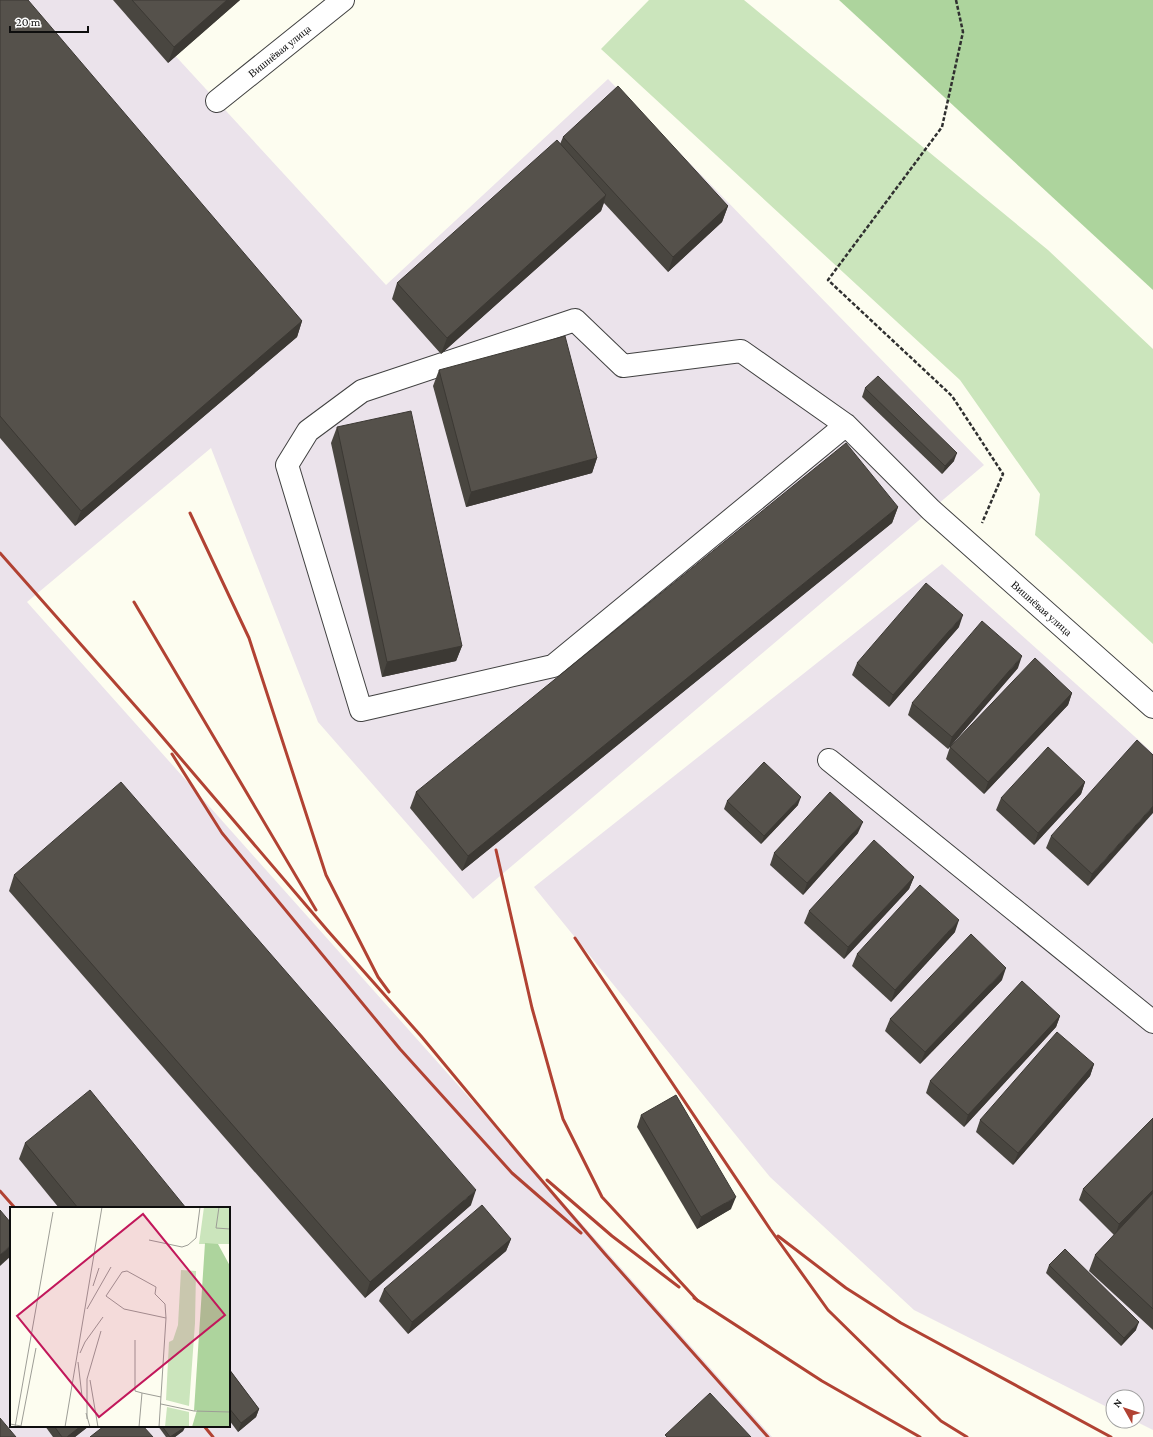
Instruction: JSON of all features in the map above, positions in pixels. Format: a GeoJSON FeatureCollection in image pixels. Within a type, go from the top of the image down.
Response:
{"type":"FeatureCollection","features":[{"type":"Feature","properties":{"kind":"street","name":"Вишнёвая улица"},"geometry":{"type":"LineString","coordinates":[[217,101],[342,0]]}},
{"type":"Feature","properties":{"kind":"street","name":"Вишнёвая улица"},"geometry":{"type":"LineString","coordinates":[[846,426],[553,666],[361,710],[288,465],[308,431],[362,391],[575,320],[623,366],[741,351],[846,426],[931,510],[1153,707]]}},
{"type":"Feature","properties":{"kind":"street"},"geometry":{"type":"LineString","coordinates":[[829,760],[1153,1022]]}},
{"type":"Feature","properties":{"kind":"path"},"geometry":{"type":"LineString","coordinates":[[956,0],[963,32],[942,127],[828,280],[952,396],[1003,474],[972,545]]}},
{"type":"Feature","properties":{"kind":"shaded area"},"geometry":{"type":"Polygon","coordinates":[[[0,0],[124,0],[386,285],[608,79],[984,465],[473,899],[318,722],[211,448],[27,602],[772,1437],[0,1437],[0,0]]]}},
{"type":"Feature","properties":{"kind":"shaded area"},"geometry":{"type":"Polygon","coordinates":[[[942,564],[1153,753],[1153,1430],[1145,1426],[1145,1389],[1105,1389],[1105,1406],[914,1310],[770,1177],[534,887],[942,564]]]}},
{"type":"Feature","properties":{"kind":"green space"},"geometry":{"type":"Polygon","coordinates":[[[649,0],[744,0],[1048,250],[1153,349],[1153,644],[1035,535],[1040,494],[960,380],[601,49],[649,0]]]}},
{"type":"Feature","properties":{"kind":"green space"},"geometry":{"type":"Polygon","coordinates":[[[839,0],[1153,0],[1153,290],[839,0]]]}},
{"type":"Feature","properties":{"kind":"building"},"geometry":{"type":"Polygon","coordinates":[[[0,0],[28,0],[302,321],[81,511],[0,416],[0,0]]]}},
{"type":"Feature","properties":{"kind":"building"},"geometry":{"type":"Polygon","coordinates":[[[132,0],[227,0],[174,47],[132,0]]]}},
{"type":"Feature","properties":{"kind":"building"},"geometry":{"type":"Polygon","coordinates":[[[618,86],[728,206],[673,257],[563,137],[618,86]]]}},
{"type":"Feature","properties":{"kind":"building"},"geometry":{"type":"Polygon","coordinates":[[[557,140],[606,195],[447,338],[397,283],[557,140]]]}},
{"type":"Feature","properties":{"kind":"building"},"geometry":{"type":"Polygon","coordinates":[[[565,336],[597,458],[471,492],[439,370],[565,336]]]}},
{"type":"Feature","properties":{"kind":"building"},"geometry":{"type":"Polygon","coordinates":[[[878,376],[957,453],[945,466],[865,388],[878,376]]]}},
{"type":"Feature","properties":{"kind":"building"},"geometry":{"type":"Polygon","coordinates":[[[411,411],[462,646],[387,662],[337,427],[411,411]]]}},
{"type":"Feature","properties":{"kind":"building"},"geometry":{"type":"Polygon","coordinates":[[[846,443],[898,507],[468,856],[416,792],[846,443]]]}},
{"type":"Feature","properties":{"kind":"building"},"geometry":{"type":"Polygon","coordinates":[[[926,583],[963,615],[893,695],[857,663],[926,583]]]}},
{"type":"Feature","properties":{"kind":"building"},"geometry":{"type":"Polygon","coordinates":[[[982,621],[1022,656],[952,737],[912,703],[982,621]]]}},
{"type":"Feature","properties":{"kind":"building"},"geometry":{"type":"Polygon","coordinates":[[[1035,658],[1072,693],[988,782],[950,747],[1035,658]]]}},
{"type":"Feature","properties":{"kind":"building"},"geometry":{"type":"Polygon","coordinates":[[[1137,740],[1153,755],[1153,806],[1092,874],[1051,836],[1137,740]]]}},
{"type":"Feature","properties":{"kind":"building"},"geometry":{"type":"Polygon","coordinates":[[[1048,747],[1085,782],[1038,833],[1001,798],[1048,747]]]}},
{"type":"Feature","properties":{"kind":"building"},"geometry":{"type":"Polygon","coordinates":[[[764,762],[801,797],[764,836],[727,801],[764,762]]]}},
{"type":"Feature","properties":{"kind":"building"},"geometry":{"type":"Polygon","coordinates":[[[121,782],[476,1190],[370,1282],[14,875],[121,782]]]}},
{"type":"Feature","properties":{"kind":"building"},"geometry":{"type":"Polygon","coordinates":[[[830,792],[863,822],[807,883],[774,853],[830,792]]]}},
{"type":"Feature","properties":{"kind":"building"},"geometry":{"type":"Polygon","coordinates":[[[874,840],[914,877],[848,947],[809,911],[874,840]]]}},
{"type":"Feature","properties":{"kind":"building"},"geometry":{"type":"Polygon","coordinates":[[[920,885],[959,920],[895,990],[857,954],[920,885]]]}},
{"type":"Feature","properties":{"kind":"building"},"geometry":{"type":"Polygon","coordinates":[[[971,934],[1006,968],[925,1052],[890,1019],[971,934]]]}},
{"type":"Feature","properties":{"kind":"building"},"geometry":{"type":"Polygon","coordinates":[[[1022,981],[1060,1016],[968,1115],[930,1081],[1022,981]]]}},
{"type":"Feature","properties":{"kind":"building"},"geometry":{"type":"Polygon","coordinates":[[[1057,1032],[1094,1064],[1018,1153],[980,1120],[1057,1032]]]}},
{"type":"Feature","properties":{"kind":"building"},"geometry":{"type":"Polygon","coordinates":[[[90,1090],[185,1207],[77,1207],[25,1143],[90,1090]]]}},
{"type":"Feature","properties":{"kind":"building"},"geometry":{"type":"Polygon","coordinates":[[[676,1095],[736,1197],[701,1217],[641,1115],[676,1095]]]}},
{"type":"Feature","properties":{"kind":"building"},"geometry":{"type":"Polygon","coordinates":[[[1153,1118],[1153,1190],[1119,1224],[1083,1189],[1153,1118]]]}},
{"type":"Feature","properties":{"kind":"building"},"geometry":{"type":"Polygon","coordinates":[[[1153,1193],[1153,1309],[1095,1255],[1153,1193]]]}},
{"type":"Feature","properties":{"kind":"building"},"geometry":{"type":"Polygon","coordinates":[[[482,1205],[511,1239],[412,1322],[384,1289],[482,1205]]]}},
{"type":"Feature","properties":{"kind":"building"},"geometry":{"type":"Polygon","coordinates":[[[0,1210],[10,1222],[10,1246],[0,1255],[0,1210]]]}},
{"type":"Feature","properties":{"kind":"building"},"geometry":{"type":"Polygon","coordinates":[[[1065,1249],[1139,1322],[1124,1338],[1049,1265],[1065,1249]]]}},
{"type":"Feature","properties":{"kind":"building"},"geometry":{"type":"Polygon","coordinates":[[[230,1370],[259,1409],[241,1423],[230,1409],[230,1370]]]}},
{"type":"Feature","properties":{"kind":"building"},"geometry":{"type":"Polygon","coordinates":[[[710,1393],[751,1437],[667,1437],[665,1435],[710,1393]]]}},
{"type":"Feature","properties":{"kind":"building"},"geometry":{"type":"Polygon","coordinates":[[[0,1418],[16,1437],[0,1437],[0,1418]]]}},
{"type":"Feature","properties":{"kind":"building"},"geometry":{"type":"Polygon","coordinates":[[[55,1427],[80,1427],[67,1437],[62,1437],[55,1427]]]}},
{"type":"Feature","properties":{"kind":"building"},"geometry":{"type":"Polygon","coordinates":[[[103,1427],[144,1427],[153,1437],[90,1437],[103,1427]]]}},
{"type":"Feature","properties":{"kind":"building"},"geometry":{"type":"Polygon","coordinates":[[[163,1427],[185,1427],[170,1437],[163,1427]]]}},
{"type":"Feature","properties":{"kind":"railway"},"geometry":{"type":"LineString","coordinates":[[190,513],[249,638],[326,875],[378,977],[389,992]]}},
{"type":"Feature","properties":{"kind":"railway"},"geometry":{"type":"LineString","coordinates":[[0,553],[153,726],[328,931],[421,1036],[605,1254],[768,1437]]}},
{"type":"Feature","properties":{"kind":"railway"},"geometry":{"type":"LineString","coordinates":[[134,602],[316,910]]}},
{"type":"Feature","properties":{"kind":"railway"},"geometry":{"type":"LineString","coordinates":[[172,754],[222,833],[400,1049],[512,1173],[581,1233]]}},
{"type":"Feature","properties":{"kind":"railway"},"geometry":{"type":"LineString","coordinates":[[496,850],[532,1008],[563,1119],[602,1197],[698,1301]]}},
{"type":"Feature","properties":{"kind":"railway"},"geometry":{"type":"LineString","coordinates":[[575,938],[770,1229],[828,1310],[941,1421],[967,1437]]}},
{"type":"Feature","properties":{"kind":"railway"},"geometry":{"type":"LineString","coordinates":[[547,1180],[612,1236],[679,1287]]}},
{"type":"Feature","properties":{"kind":"railway"},"geometry":{"type":"LineString","coordinates":[[0,1191],[14,1207]]}},
{"type":"Feature","properties":{"kind":"railway"},"geometry":{"type":"LineString","coordinates":[[778,1236],[846,1288],[901,1323],[1111,1437]]}},
{"type":"Feature","properties":{"kind":"railway"},"geometry":{"type":"LineString","coordinates":[[694,1298],[822,1381],[920,1437]]}},
{"type":"Feature","properties":{"kind":"railway"},"geometry":{"type":"LineString","coordinates":[[205,1427],[213,1437]]}}]}
